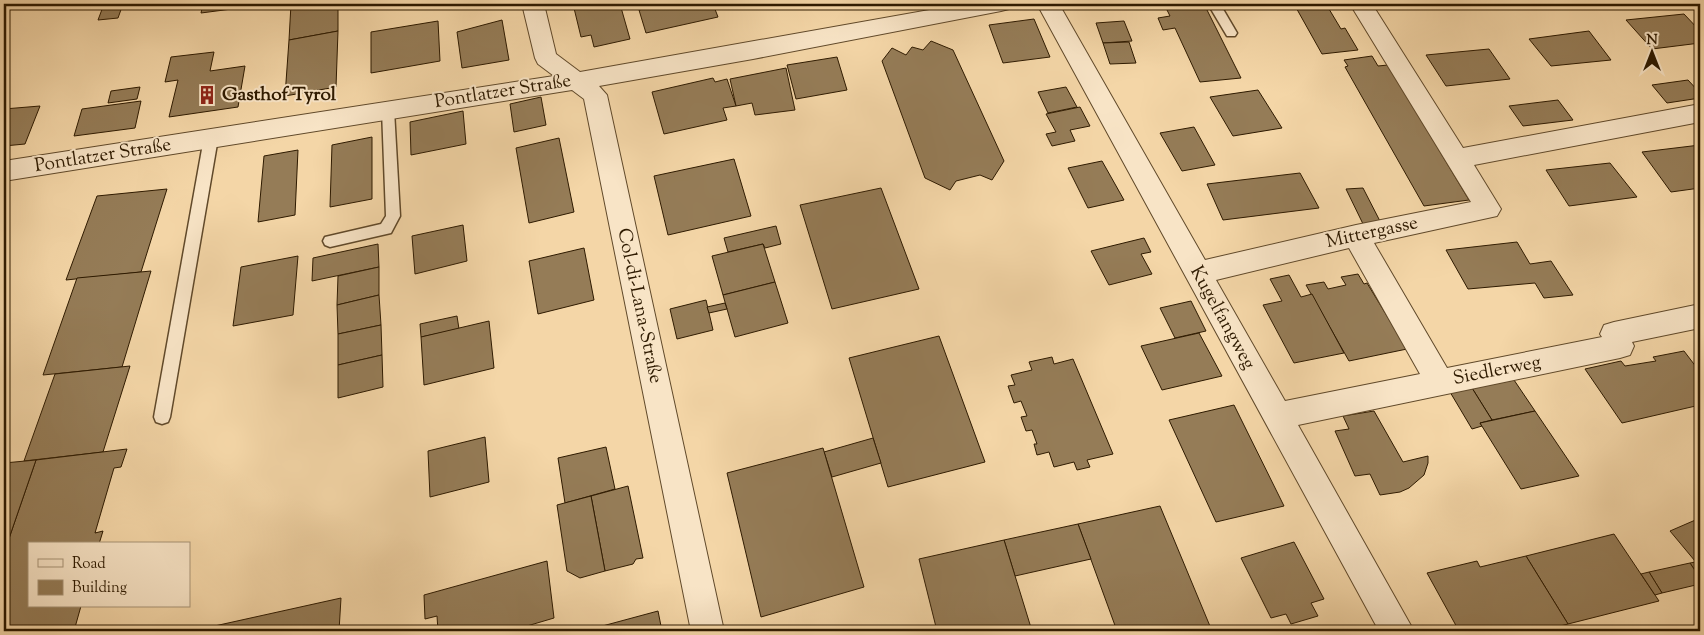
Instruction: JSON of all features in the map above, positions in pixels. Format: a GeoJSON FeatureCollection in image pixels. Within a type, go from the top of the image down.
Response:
{"type":"FeatureCollection","features":[{"type":"Feature","properties":{"kind":"street","name":"Col-di-Lana-Straße"},"geometry":{"type":"LineString","coordinates":[[533,4],[546,58],[573,81],[595,95],[708,631]]}},
{"type":"Feature","properties":{"kind":"street","name":"Pontlatzer Straße"},"geometry":{"type":"LineString","coordinates":[[4,172],[573,81],[897,25],[1001,4]]}},
{"type":"Feature","properties":{"kind":"street","name":"Kugelfangweg"},"geometry":{"type":"LineString","coordinates":[[1048,4],[1397,631]]}},
{"type":"Feature","properties":{"kind":"street","name":"Mittergasse"},"geometry":{"type":"LineString","coordinates":[[1197,273],[1356,236],[1488,209],[1361,4]]}},
{"type":"Feature","properties":{"kind":"street"},"geometry":{"type":"LineString","coordinates":[[1456,159],[1700,113]]}},
{"type":"Feature","properties":{"kind":"street"},"geometry":{"type":"LineString","coordinates":[[1356,236],[1440,382]]}},
{"type":"Feature","properties":{"kind":"street","name":"Siedlerweg"},"geometry":{"type":"LineString","coordinates":[[1276,416],[1620,346],[1614,334],[1700,316]]}},
{"type":"Feature","properties":{"kind":"lane"},"geometry":{"type":"LineString","coordinates":[[1214,4],[1231,33]]}},
{"type":"Feature","properties":{"kind":"lane"},"geometry":{"type":"LineString","coordinates":[[330,241],[386,229],[393,216],[388,110]]}},
{"type":"Feature","properties":{"kind":"lane"},"geometry":{"type":"LineString","coordinates":[[162,417],[211,138]]}},
{"type":"Feature","properties":{"kind":"building"},"geometry":{"type":"Polygon","coordinates":[[[104,4],[123,4],[118,18],[98,20],[104,4]]]}},
{"type":"Feature","properties":{"kind":"building"},"geometry":{"type":"Polygon","coordinates":[[[203,4],[247,4],[247,7],[201,13],[203,4]]]}},
{"type":"Feature","properties":{"kind":"building"},"geometry":{"type":"Polygon","coordinates":[[[291,4],[338,4],[338,31],[289,40],[291,4]]]}},
{"type":"Feature","properties":{"kind":"building"},"geometry":{"type":"Polygon","coordinates":[[[573,4],[620,4],[630,39],[594,47],[591,35],[581,37],[573,4]]]}},
{"type":"Feature","properties":{"kind":"building"},"geometry":{"type":"Polygon","coordinates":[[[668,4],[713,4],[718,17],[646,33],[639,10],[668,4]]]}},
{"type":"Feature","properties":{"kind":"building"},"geometry":{"type":"Polygon","coordinates":[[[1164,4],[1204,4],[1241,78],[1200,82],[1175,28],[1163,30],[1158,18],[1170,16],[1164,4]]]}},
{"type":"Feature","properties":{"kind":"building"},"geometry":{"type":"Polygon","coordinates":[[[1294,4],[1326,4],[1341,29],[1345,28],[1358,50],[1322,54],[1294,4]]]}},
{"type":"Feature","properties":{"kind":"building"},"geometry":{"type":"Polygon","coordinates":[[[1684,14],[1700,31],[1700,43],[1652,49],[1626,20],[1684,14]]]}},
{"type":"Feature","properties":{"kind":"building"},"geometry":{"type":"Polygon","coordinates":[[[1034,19],[1050,57],[1003,63],[989,25],[1034,19]]]}},
{"type":"Feature","properties":{"kind":"building"},"geometry":{"type":"Polygon","coordinates":[[[502,20],[509,60],[462,68],[457,32],[502,20]]]}},
{"type":"Feature","properties":{"kind":"building"},"geometry":{"type":"Polygon","coordinates":[[[438,21],[440,61],[371,73],[371,32],[438,21]]]}},
{"type":"Feature","properties":{"kind":"building"},"geometry":{"type":"Polygon","coordinates":[[[1124,21],[1132,41],[1103,43],[1096,23],[1124,21]]]}},
{"type":"Feature","properties":{"kind":"building"},"geometry":{"type":"Polygon","coordinates":[[[338,31],[336,87],[285,96],[289,40],[338,31]]]}},
{"type":"Feature","properties":{"kind":"building"},"geometry":{"type":"Polygon","coordinates":[[[1589,31],[1611,60],[1551,66],[1529,39],[1589,31]]]}},
{"type":"Feature","properties":{"kind":"building"},"geometry":{"type":"Polygon","coordinates":[[[931,41],[953,50],[1004,161],[992,180],[980,175],[956,181],[950,190],[925,178],[882,61],[892,48],[906,55],[912,47],[923,50],[931,41]]]}},
{"type":"Feature","properties":{"kind":"building"},"geometry":{"type":"Polygon","coordinates":[[[1129,42],[1136,63],[1110,64],[1103,43],[1129,42]]]}},
{"type":"Feature","properties":{"kind":"building"},"geometry":{"type":"Polygon","coordinates":[[[1489,49],[1510,79],[1446,86],[1426,55],[1489,49]]]}},
{"type":"Feature","properties":{"kind":"building","name":"Gasthof Tyrol"},"geometry":{"type":"Polygon","coordinates":[[[214,52],[210,71],[245,66],[238,107],[169,117],[178,80],[165,82],[171,57],[214,52]]]}},
{"type":"Feature","properties":{"kind":"building"},"geometry":{"type":"Polygon","coordinates":[[[1372,56],[1378,66],[1388,65],[1469,200],[1424,206],[1345,67],[1348,66],[1344,60],[1372,56]]]}},
{"type":"Feature","properties":{"kind":"building"},"geometry":{"type":"Polygon","coordinates":[[[837,57],[847,90],[796,99],[787,65],[837,57]]]}},
{"type":"Feature","properties":{"kind":"building"},"geometry":{"type":"Polygon","coordinates":[[[786,68],[795,110],[755,115],[752,103],[736,106],[730,79],[786,68]]]}},
{"type":"Feature","properties":{"kind":"building"},"geometry":{"type":"Polygon","coordinates":[[[713,78],[715,82],[727,79],[736,106],[723,108],[727,120],[664,134],[652,92],[713,78]]]}},
{"type":"Feature","properties":{"kind":"building"},"geometry":{"type":"Polygon","coordinates":[[[1688,80],[1700,93],[1700,98],[1667,103],[1652,85],[1688,80]]]}},
{"type":"Feature","properties":{"kind":"building"},"geometry":{"type":"Polygon","coordinates":[[[140,87],[137,99],[108,103],[111,91],[140,87]]]}},
{"type":"Feature","properties":{"kind":"building"},"geometry":{"type":"Polygon","coordinates":[[[1066,87],[1077,107],[1048,113],[1038,92],[1066,87]]]}},
{"type":"Feature","properties":{"kind":"building"},"geometry":{"type":"Polygon","coordinates":[[[1258,90],[1282,128],[1233,136],[1210,97],[1258,90]]]}},
{"type":"Feature","properties":{"kind":"building"},"geometry":{"type":"Polygon","coordinates":[[[541,97],[546,125],[514,132],[510,104],[541,97]]]}},
{"type":"Feature","properties":{"kind":"building"},"geometry":{"type":"Polygon","coordinates":[[[1558,100],[1573,120],[1523,126],[1509,106],[1558,100]]]}},
{"type":"Feature","properties":{"kind":"building"},"geometry":{"type":"Polygon","coordinates":[[[141,101],[135,128],[74,136],[82,109],[141,101]]]}},
{"type":"Feature","properties":{"kind":"building"},"geometry":{"type":"Polygon","coordinates":[[[40,106],[25,144],[4,146],[4,109],[40,106]]]}},
{"type":"Feature","properties":{"kind":"building"},"geometry":{"type":"Polygon","coordinates":[[[1080,107],[1090,126],[1070,130],[1075,141],[1052,146],[1046,134],[1056,132],[1046,114],[1080,107]]]}},
{"type":"Feature","properties":{"kind":"building"},"geometry":{"type":"Polygon","coordinates":[[[463,111],[466,144],[411,155],[410,122],[463,111]]]}},
{"type":"Feature","properties":{"kind":"building"},"geometry":{"type":"Polygon","coordinates":[[[1194,127],[1215,165],[1182,171],[1160,133],[1194,127]]]}},
{"type":"Feature","properties":{"kind":"building"},"geometry":{"type":"Polygon","coordinates":[[[372,137],[372,199],[330,207],[332,145],[372,137]]]}},
{"type":"Feature","properties":{"kind":"building"},"geometry":{"type":"Polygon","coordinates":[[[559,138],[574,212],[529,223],[516,148],[559,138]]]}},
{"type":"Feature","properties":{"kind":"building"},"geometry":{"type":"Polygon","coordinates":[[[1700,145],[1700,188],[1671,192],[1642,152],[1700,145]]]}},
{"type":"Feature","properties":{"kind":"building"},"geometry":{"type":"Polygon","coordinates":[[[298,150],[295,215],[258,222],[264,156],[298,150]]]}},
{"type":"Feature","properties":{"kind":"building"},"geometry":{"type":"Polygon","coordinates":[[[734,159],[751,216],[668,235],[654,176],[734,159]]]}},
{"type":"Feature","properties":{"kind":"building"},"geometry":{"type":"Polygon","coordinates":[[[1102,161],[1124,200],[1088,208],[1068,168],[1102,161]]]}},
{"type":"Feature","properties":{"kind":"building"},"geometry":{"type":"Polygon","coordinates":[[[1610,163],[1637,197],[1569,206],[1546,170],[1610,163]]]}},
{"type":"Feature","properties":{"kind":"building"},"geometry":{"type":"Polygon","coordinates":[[[1300,173],[1319,208],[1223,220],[1207,184],[1300,173]]]}},
{"type":"Feature","properties":{"kind":"building"},"geometry":{"type":"Polygon","coordinates":[[[881,188],[919,289],[832,309],[800,205],[881,188]]]}},
{"type":"Feature","properties":{"kind":"building"},"geometry":{"type":"Polygon","coordinates":[[[1363,188],[1382,225],[1364,226],[1346,189],[1363,188]]]}},
{"type":"Feature","properties":{"kind":"building"},"geometry":{"type":"Polygon","coordinates":[[[167,189],[141,272],[66,280],[97,196],[167,189]]]}},
{"type":"Feature","properties":{"kind":"building"},"geometry":{"type":"Polygon","coordinates":[[[463,225],[467,261],[415,274],[412,236],[463,225]]]}},
{"type":"Feature","properties":{"kind":"building"},"geometry":{"type":"Polygon","coordinates":[[[776,226],[781,244],[765,248],[763,244],[728,252],[724,238],[776,226]]]}},
{"type":"Feature","properties":{"kind":"building"},"geometry":{"type":"Polygon","coordinates":[[[1144,238],[1151,252],[1141,254],[1152,274],[1109,285],[1091,251],[1144,238]]]}},
{"type":"Feature","properties":{"kind":"building"},"geometry":{"type":"Polygon","coordinates":[[[1517,242],[1530,264],[1551,261],[1573,295],[1544,298],[1535,283],[1468,289],[1446,250],[1517,242]]]}},
{"type":"Feature","properties":{"kind":"building"},"geometry":{"type":"Polygon","coordinates":[[[378,244],[379,267],[312,281],[313,258],[378,244]]]}},
{"type":"Feature","properties":{"kind":"building"},"geometry":{"type":"Polygon","coordinates":[[[763,244],[775,282],[723,295],[712,256],[763,244]]]}},
{"type":"Feature","properties":{"kind":"building"},"geometry":{"type":"Polygon","coordinates":[[[584,248],[594,300],[538,314],[529,261],[584,248]]]}},
{"type":"Feature","properties":{"kind":"building"},"geometry":{"type":"Polygon","coordinates":[[[298,256],[293,315],[233,326],[241,267],[298,256]]]}},
{"type":"Feature","properties":{"kind":"building"},"geometry":{"type":"Polygon","coordinates":[[[379,267],[379,295],[337,305],[338,276],[379,267]]]}},
{"type":"Feature","properties":{"kind":"building"},"geometry":{"type":"Polygon","coordinates":[[[151,271],[122,367],[43,375],[77,278],[151,271]]]}},
{"type":"Feature","properties":{"kind":"building"},"geometry":{"type":"Polygon","coordinates":[[[1358,274],[1364,284],[1367,283],[1407,349],[1349,361],[1306,285],[1324,282],[1328,289],[1346,285],[1341,277],[1358,274]]]}},
{"type":"Feature","properties":{"kind":"building"},"geometry":{"type":"Polygon","coordinates":[[[1289,275],[1301,297],[1312,294],[1344,353],[1294,363],[1263,305],[1282,301],[1270,279],[1289,275]]]}},
{"type":"Feature","properties":{"kind":"building"},"geometry":{"type":"Polygon","coordinates":[[[775,282],[788,323],[735,337],[723,295],[775,282]]]}},
{"type":"Feature","properties":{"kind":"building"},"geometry":{"type":"Polygon","coordinates":[[[379,295],[381,325],[338,334],[337,305],[379,295]]]}},
{"type":"Feature","properties":{"kind":"building"},"geometry":{"type":"Polygon","coordinates":[[[706,300],[713,330],[677,339],[670,309],[706,300]]]}},
{"type":"Feature","properties":{"kind":"building"},"geometry":{"type":"Polygon","coordinates":[[[1191,301],[1206,331],[1175,338],[1160,308],[1191,301]]]}},
{"type":"Feature","properties":{"kind":"building"},"geometry":{"type":"Polygon","coordinates":[[[725,303],[727,309],[709,313],[707,307],[725,303]]]}},
{"type":"Feature","properties":{"kind":"building"},"geometry":{"type":"Polygon","coordinates":[[[457,316],[459,329],[421,337],[420,324],[457,316]]]}},
{"type":"Feature","properties":{"kind":"building"},"geometry":{"type":"Polygon","coordinates":[[[489,321],[494,368],[424,385],[421,337],[489,321]]]}},
{"type":"Feature","properties":{"kind":"building"},"geometry":{"type":"Polygon","coordinates":[[[381,325],[382,355],[338,365],[338,334],[381,325]]]}},
{"type":"Feature","properties":{"kind":"building"},"geometry":{"type":"Polygon","coordinates":[[[1199,333],[1222,376],[1162,390],[1141,346],[1199,333]]]}},
{"type":"Feature","properties":{"kind":"building"},"geometry":{"type":"Polygon","coordinates":[[[939,336],[985,462],[888,487],[849,358],[939,336]]]}},
{"type":"Feature","properties":{"kind":"building"},"geometry":{"type":"Polygon","coordinates":[[[1684,351],[1700,372],[1700,405],[1622,423],[1585,369],[1621,361],[1625,366],[1656,361],[1653,357],[1684,351]]]}},
{"type":"Feature","properties":{"kind":"building"},"geometry":{"type":"Polygon","coordinates":[[[382,355],[383,387],[338,398],[338,365],[382,355]]]}},
{"type":"Feature","properties":{"kind":"building"},"geometry":{"type":"Polygon","coordinates":[[[1052,357],[1054,364],[1073,359],[1113,454],[1087,460],[1090,467],[1077,470],[1074,462],[1054,467],[1049,452],[1037,455],[1034,444],[1037,444],[1032,430],[1026,431],[1021,417],[1027,416],[1021,401],[1014,403],[1008,386],[1015,385],[1011,375],[1032,370],[1029,362],[1052,357]]]}},
{"type":"Feature","properties":{"kind":"building"},"geometry":{"type":"Polygon","coordinates":[[[130,366],[103,452],[24,461],[55,374],[130,366]]]}},
{"type":"Feature","properties":{"kind":"building"},"geometry":{"type":"Polygon","coordinates":[[[1514,380],[1535,411],[1492,420],[1472,388],[1514,380]]]}},
{"type":"Feature","properties":{"kind":"building"},"geometry":{"type":"Polygon","coordinates":[[[1472,388],[1492,420],[1480,423],[1482,426],[1472,429],[1450,392],[1472,388]]]}},
{"type":"Feature","properties":{"kind":"building"},"geometry":{"type":"Polygon","coordinates":[[[1234,405],[1284,506],[1216,522],[1169,420],[1234,405]]]}},
{"type":"Feature","properties":{"kind":"building"},"geometry":{"type":"Polygon","coordinates":[[[1374,411],[1403,462],[1428,456],[1424,475],[1409,488],[1400,492],[1380,495],[1370,474],[1355,476],[1335,431],[1349,429],[1343,416],[1374,411]]]}},
{"type":"Feature","properties":{"kind":"building"},"geometry":{"type":"Polygon","coordinates":[[[1535,411],[1579,476],[1521,489],[1480,423],[1535,411]]]}},
{"type":"Feature","properties":{"kind":"building"},"geometry":{"type":"Polygon","coordinates":[[[485,437],[489,482],[430,497],[428,451],[485,437]]]}},
{"type":"Feature","properties":{"kind":"building"},"geometry":{"type":"Polygon","coordinates":[[[873,438],[881,463],[832,477],[824,452],[873,438]]]}},
{"type":"Feature","properties":{"kind":"building"},"geometry":{"type":"Polygon","coordinates":[[[606,447],[615,489],[565,503],[558,458],[606,447]]]}},
{"type":"Feature","properties":{"kind":"building"},"geometry":{"type":"Polygon","coordinates":[[[823,448],[864,587],[761,617],[727,473],[823,448]]]}},
{"type":"Feature","properties":{"kind":"building"},"geometry":{"type":"Polygon","coordinates":[[[127,449],[121,467],[114,468],[95,533],[103,531],[100,542],[28,542],[28,608],[80,608],[74,631],[4,631],[4,553],[36,460],[127,449]]]}},
{"type":"Feature","properties":{"kind":"building"},"geometry":{"type":"Polygon","coordinates":[[[36,460],[4,553],[4,463],[36,460]]]}},
{"type":"Feature","properties":{"kind":"building"},"geometry":{"type":"Polygon","coordinates":[[[628,486],[643,558],[636,559],[633,564],[605,571],[591,496],[628,486]]]}},
{"type":"Feature","properties":{"kind":"building"},"geometry":{"type":"Polygon","coordinates":[[[591,496],[605,571],[580,578],[567,571],[557,505],[591,496]]]}},
{"type":"Feature","properties":{"kind":"building"},"geometry":{"type":"Polygon","coordinates":[[[1160,506],[1212,631],[1117,631],[1078,524],[1160,506]]]}},
{"type":"Feature","properties":{"kind":"building"},"geometry":{"type":"Polygon","coordinates":[[[1700,518],[1700,567],[1670,531],[1700,518]]]}},
{"type":"Feature","properties":{"kind":"building"},"geometry":{"type":"Polygon","coordinates":[[[1078,524],[1091,559],[1015,576],[1004,540],[1078,524]]]}},
{"type":"Feature","properties":{"kind":"building"},"geometry":{"type":"Polygon","coordinates":[[[1614,534],[1659,601],[1568,624],[1526,556],[1614,534]]]}},
{"type":"Feature","properties":{"kind":"building"},"geometry":{"type":"Polygon","coordinates":[[[1004,540],[1032,631],[937,631],[919,559],[1004,540]]]}},
{"type":"Feature","properties":{"kind":"building"},"geometry":{"type":"Polygon","coordinates":[[[1294,542],[1324,599],[1311,603],[1318,616],[1291,624],[1286,614],[1271,618],[1241,558],[1294,542]]]}},
{"type":"Feature","properties":{"kind":"building"},"geometry":{"type":"Polygon","coordinates":[[[1526,556],[1568,624],[1541,631],[1459,631],[1427,573],[1477,561],[1480,567],[1526,556]]]}},
{"type":"Feature","properties":{"kind":"building"},"geometry":{"type":"Polygon","coordinates":[[[547,561],[554,618],[527,626],[527,631],[438,631],[437,616],[425,619],[424,595],[547,561]]]}},
{"type":"Feature","properties":{"kind":"building"},"geometry":{"type":"Polygon","coordinates":[[[1696,562],[1700,567],[1700,578],[1690,563],[1696,562]]]}},
{"type":"Feature","properties":{"kind":"building"},"geometry":{"type":"Polygon","coordinates":[[[1690,563],[1700,578],[1700,584],[1662,593],[1649,572],[1690,563]]]}},
{"type":"Feature","properties":{"kind":"building"},"geometry":{"type":"Polygon","coordinates":[[[1649,572],[1662,593],[1655,595],[1641,574],[1649,572]]]}},
{"type":"Feature","properties":{"kind":"building"},"geometry":{"type":"Polygon","coordinates":[[[341,598],[339,631],[192,631],[341,598]]]}},
{"type":"Feature","properties":{"kind":"building"},"geometry":{"type":"Polygon","coordinates":[[[658,611],[662,631],[596,631],[595,628],[658,611]]]}},
{"type":"Feature","properties":{"kind":"place","name":"Gasthof Tyrol"},"geometry":{"type":"Point","coordinates":[207,95]}}]}
